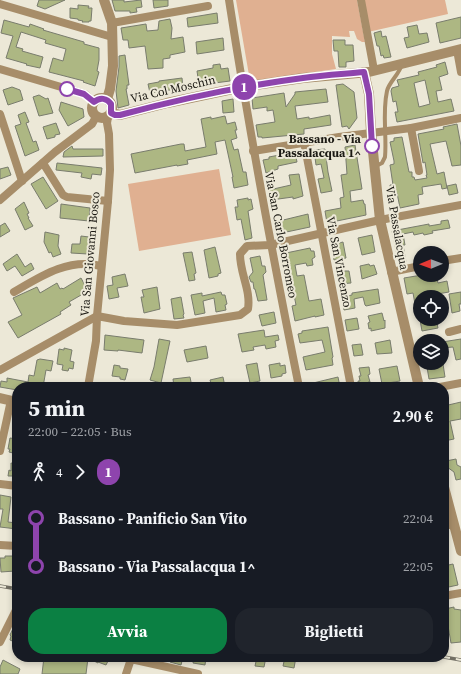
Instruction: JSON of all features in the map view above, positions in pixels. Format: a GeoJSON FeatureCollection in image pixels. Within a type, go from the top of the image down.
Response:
{"type":"FeatureCollection","features":[{"type":"Feature","properties":{"kind":"street"},"geometry":{"type":"LineString","coordinates":[[0,69],[84,94],[94,102],[100,98],[106,100],[110,88],[113,66],[112,23],[104,0]]}},
{"type":"Feature","properties":{"kind":"street","name":"Via San Carlo Borromeo"},"geometry":{"type":"LineString","coordinates":[[229,0],[253,151],[270,245],[298,382]]}},
{"type":"Feature","properties":{"kind":"street"},"geometry":{"type":"LineString","coordinates":[[361,0],[374,70],[369,94]]}},
{"type":"Feature","properties":{"kind":"street"},"geometry":{"type":"LineString","coordinates":[[0,4],[112,37]]}},
{"type":"Feature","properties":{"kind":"street"},"geometry":{"type":"LineString","coordinates":[[112,23],[208,6]]}},
{"type":"Feature","properties":{"kind":"street"},"geometry":{"type":"LineString","coordinates":[[459,50],[461,72]]}},
{"type":"Feature","properties":{"kind":"street","name":"Via Col Moschin"},"geometry":{"type":"LineString","coordinates":[[107,119],[160,105],[242,88],[303,78],[364,72],[459,50]]}},
{"type":"Feature","properties":{"kind":"street"},"geometry":{"type":"LineString","coordinates":[[364,72],[369,94]]}},
{"type":"Feature","properties":{"kind":"street","name":"Via Passalacqua"},"geometry":{"type":"LineString","coordinates":[[369,94],[371,132],[380,220],[418,382]]}},
{"type":"Feature","properties":{"kind":"street","name":"Via San Giovanni Bosco"},"geometry":{"type":"LineString","coordinates":[[89,382],[96,341],[110,170],[107,119],[111,104],[106,100]]}},
{"type":"Feature","properties":{"kind":"street","name":"Via San Giovanni Bosco"},"geometry":{"type":"LineString","coordinates":[[94,102],[92,104],[92,111],[107,119]]}},
{"type":"Feature","properties":{"kind":"street"},"geometry":{"type":"LineString","coordinates":[[0,114],[22,180]]}},
{"type":"Feature","properties":{"kind":"street"},"geometry":{"type":"LineString","coordinates":[[253,151],[371,132],[410,128],[461,118]]}},
{"type":"Feature","properties":{"kind":"street"},"geometry":{"type":"LineString","coordinates":[[0,200],[22,180],[43,164],[54,152],[92,124],[107,119]]}},
{"type":"Feature","properties":{"kind":"street"},"geometry":{"type":"LineString","coordinates":[[410,128],[419,171]]}},
{"type":"Feature","properties":{"kind":"street","name":"Via San Vincenzo"},"geometry":{"type":"LineString","coordinates":[[304,142],[350,382]]}},
{"type":"Feature","properties":{"kind":"street"},"geometry":{"type":"LineString","coordinates":[[43,164],[63,195],[67,197],[108,201]]}},
{"type":"Feature","properties":{"kind":"street"},"geometry":{"type":"LineString","coordinates":[[0,370],[97,316],[124,321],[177,325],[240,315],[248,309],[250,299],[240,262],[240,254],[247,246],[270,245],[380,220],[461,205]]}},
{"type":"Feature","properties":{"kind":"street"},"geometry":{"type":"LineString","coordinates":[[449,260],[461,258]]}},
{"type":"Feature","properties":{"kind":"street"},"geometry":{"type":"LineString","coordinates":[[14,292],[36,279],[64,266],[93,264],[101,266]]}},
{"type":"Feature","properties":{"kind":"street"},"geometry":{"type":"LineString","coordinates":[[391,272],[413,267]]}},
{"type":"Feature","properties":{"kind":"street"},"geometry":{"type":"LineString","coordinates":[[449,332],[461,329]]}},
{"type":"Feature","properties":{"kind":"street"},"geometry":{"type":"LineString","coordinates":[[449,385],[461,383]]}},
{"type":"Feature","properties":{"kind":"street"},"geometry":{"type":"LineString","coordinates":[[0,398],[12,401]]}},
{"type":"Feature","properties":{"kind":"street"},"geometry":{"type":"LineString","coordinates":[[0,451],[12,408]]}},
{"type":"Feature","properties":{"kind":"street"},"geometry":{"type":"LineString","coordinates":[[0,484],[12,485]]}},
{"type":"Feature","properties":{"kind":"street"},"geometry":{"type":"LineString","coordinates":[[449,525],[461,551]]}},
{"type":"Feature","properties":{"kind":"street"},"geometry":{"type":"LineString","coordinates":[[0,545],[12,546]]}},
{"type":"Feature","properties":{"kind":"street"},"geometry":{"type":"LineString","coordinates":[[449,595],[461,592]]}},
{"type":"Feature","properties":{"kind":"street"},"geometry":{"type":"LineString","coordinates":[[0,642],[12,619]]}},
{"type":"Feature","properties":{"kind":"street"},"geometry":{"type":"LineString","coordinates":[[126,674],[130,662]]}},
{"type":"Feature","properties":{"kind":"street"},"geometry":{"type":"LineString","coordinates":[[141,662],[198,674]]}},
{"type":"Feature","properties":{"kind":"lane"},"geometry":{"type":"LineString","coordinates":[[374,166],[382,163],[385,157],[385,102],[387,89],[400,72],[402,64]]}},
{"type":"Feature","properties":{"kind":"shaded area"},"geometry":{"type":"Polygon","coordinates":[[[236,0],[357,0],[365,42],[357,39],[354,31],[349,31],[350,37],[332,36],[332,54],[336,69],[250,81],[236,0]]]}},
{"type":"Feature","properties":{"kind":"shaded area"},"geometry":{"type":"Polygon","coordinates":[[[363,0],[445,0],[448,14],[368,32],[363,0]]]}},
{"type":"Feature","properties":{"kind":"shaded area"},"geometry":{"type":"Polygon","coordinates":[[[219,169],[231,235],[139,251],[128,184],[219,169]]]}},
{"type":"Feature","properties":{"kind":"building"},"geometry":{"type":"Polygon","coordinates":[[[39,0],[65,0],[45,9],[37,6],[39,0]]]}},
{"type":"Feature","properties":{"kind":"building"},"geometry":{"type":"Polygon","coordinates":[[[112,0],[124,0],[124,2],[141,0],[142,7],[136,8],[137,12],[130,13],[130,11],[115,11],[112,0]]]}},
{"type":"Feature","properties":{"kind":"building"},"geometry":{"type":"Polygon","coordinates":[[[153,0],[168,0],[168,6],[154,8],[153,0]]]}},
{"type":"Feature","properties":{"kind":"building"},"geometry":{"type":"Polygon","coordinates":[[[78,5],[89,6],[88,8],[92,8],[91,21],[82,22],[83,21],[78,19],[70,18],[70,8],[78,9],[78,5]]]}},
{"type":"Feature","properties":{"kind":"building"},"geometry":{"type":"Polygon","coordinates":[[[217,13],[218,23],[188,27],[187,18],[217,13]]]}},
{"type":"Feature","properties":{"kind":"building"},"geometry":{"type":"Polygon","coordinates":[[[461,17],[461,38],[440,43],[436,23],[461,17]]]}},
{"type":"Feature","properties":{"kind":"building"},"geometry":{"type":"Polygon","coordinates":[[[170,19],[172,28],[171,39],[183,37],[185,52],[170,55],[170,58],[163,59],[163,68],[148,69],[145,46],[129,48],[128,40],[123,40],[121,28],[146,24],[147,31],[158,30],[159,21],[170,19]]]}},
{"type":"Feature","properties":{"kind":"building"},"geometry":{"type":"Polygon","coordinates":[[[4,20],[29,27],[30,24],[44,29],[43,30],[99,48],[97,71],[99,72],[95,86],[83,82],[84,81],[49,72],[53,58],[63,61],[66,49],[45,43],[46,40],[21,32],[16,47],[23,49],[22,51],[43,57],[40,68],[6,58],[13,36],[1,33],[4,20]]]}},
{"type":"Feature","properties":{"kind":"building"},"geometry":{"type":"Polygon","coordinates":[[[417,25],[419,34],[427,33],[429,42],[407,48],[404,38],[409,37],[407,27],[417,25]]]}},
{"type":"Feature","properties":{"kind":"building"},"geometry":{"type":"Polygon","coordinates":[[[381,31],[382,37],[386,36],[391,57],[384,58],[383,55],[381,56],[379,46],[377,46],[374,33],[381,31]]]}},
{"type":"Feature","properties":{"kind":"building"},"geometry":{"type":"Polygon","coordinates":[[[223,38],[224,50],[197,54],[196,42],[223,38]]]}},
{"type":"Feature","properties":{"kind":"building"},"geometry":{"type":"Polygon","coordinates":[[[333,40],[345,40],[345,45],[353,45],[354,61],[346,62],[346,67],[339,67],[338,51],[334,51],[333,40]]]}},
{"type":"Feature","properties":{"kind":"building"},"geometry":{"type":"Polygon","coordinates":[[[125,55],[129,85],[127,85],[126,89],[129,105],[118,108],[116,91],[119,56],[125,55]]]}},
{"type":"Feature","properties":{"kind":"building"},"geometry":{"type":"Polygon","coordinates":[[[445,62],[448,74],[439,77],[442,90],[436,91],[438,102],[451,99],[454,111],[397,122],[395,112],[398,112],[396,101],[393,102],[391,91],[392,88],[399,86],[397,80],[419,75],[418,72],[437,67],[436,65],[445,62]],[[425,80],[414,83],[419,107],[430,104],[425,80]]]}},
{"type":"Feature","properties":{"kind":"building"},"geometry":{"type":"Polygon","coordinates":[[[220,64],[221,69],[228,68],[230,81],[199,85],[197,71],[213,68],[213,65],[220,64]]]}},
{"type":"Feature","properties":{"kind":"building"},"geometry":{"type":"Polygon","coordinates":[[[182,78],[183,88],[150,93],[148,84],[182,78]]]}},
{"type":"Feature","properties":{"kind":"building"},"geometry":{"type":"Polygon","coordinates":[[[343,84],[354,92],[357,118],[349,129],[347,126],[342,127],[336,85],[343,84]]]}},
{"type":"Feature","properties":{"kind":"building"},"geometry":{"type":"Polygon","coordinates":[[[12,87],[20,90],[23,100],[8,105],[3,90],[12,87]]]}},
{"type":"Feature","properties":{"kind":"building"},"geometry":{"type":"Polygon","coordinates":[[[326,89],[328,102],[295,106],[297,119],[309,117],[309,119],[330,115],[331,125],[304,129],[304,134],[262,138],[258,137],[256,125],[275,122],[273,110],[267,111],[267,107],[253,109],[252,98],[284,93],[286,107],[295,92],[326,89]]]}},
{"type":"Feature","properties":{"kind":"building"},"geometry":{"type":"Polygon","coordinates":[[[39,95],[46,99],[48,98],[53,113],[39,116],[33,97],[39,95]]]}},
{"type":"Feature","properties":{"kind":"building"},"geometry":{"type":"Polygon","coordinates":[[[233,99],[234,112],[223,113],[222,101],[233,99]]]}},
{"type":"Feature","properties":{"kind":"building"},"geometry":{"type":"Polygon","coordinates":[[[61,102],[83,109],[84,117],[68,126],[59,110],[61,102]]]}},
{"type":"Feature","properties":{"kind":"building"},"geometry":{"type":"Polygon","coordinates":[[[25,112],[29,122],[26,123],[33,142],[36,141],[39,150],[25,156],[15,126],[21,124],[18,115],[25,112]]]}},
{"type":"Feature","properties":{"kind":"building"},"geometry":{"type":"Polygon","coordinates":[[[225,116],[227,124],[235,122],[237,138],[231,140],[234,150],[238,149],[243,172],[246,172],[248,185],[234,188],[225,140],[215,142],[217,154],[187,160],[188,164],[135,173],[131,154],[181,144],[184,144],[185,151],[206,147],[201,119],[211,117],[211,119],[225,116]]]}},
{"type":"Feature","properties":{"kind":"building"},"geometry":{"type":"Polygon","coordinates":[[[56,123],[60,134],[47,139],[43,127],[56,123]]]}},
{"type":"Feature","properties":{"kind":"building"},"geometry":{"type":"Polygon","coordinates":[[[457,124],[461,146],[461,165],[452,166],[446,141],[430,144],[437,174],[444,172],[447,188],[442,189],[441,184],[422,187],[423,194],[418,195],[419,204],[400,208],[397,193],[391,194],[390,185],[393,185],[390,165],[394,164],[394,161],[390,142],[394,141],[394,138],[402,137],[409,172],[412,172],[412,177],[414,177],[415,180],[427,178],[425,162],[423,163],[418,134],[444,129],[443,127],[457,124]]]}},
{"type":"Feature","properties":{"kind":"building"},"geometry":{"type":"Polygon","coordinates":[[[355,145],[362,189],[350,191],[351,202],[363,200],[366,215],[327,223],[325,211],[341,208],[340,198],[344,197],[341,175],[347,174],[345,147],[355,145]]]}},
{"type":"Feature","properties":{"kind":"building"},"geometry":{"type":"Polygon","coordinates":[[[72,146],[73,149],[103,149],[103,156],[63,157],[64,152],[72,146]]]}},
{"type":"Feature","properties":{"kind":"building"},"geometry":{"type":"Polygon","coordinates":[[[325,149],[332,191],[321,193],[318,179],[324,178],[321,164],[316,165],[314,150],[325,149]]]}},
{"type":"Feature","properties":{"kind":"building"},"geometry":{"type":"Polygon","coordinates":[[[295,152],[297,162],[278,166],[278,169],[266,173],[263,160],[269,159],[269,157],[295,152]]]}},
{"type":"Feature","properties":{"kind":"building"},"geometry":{"type":"Polygon","coordinates":[[[57,163],[102,168],[101,175],[92,174],[91,179],[81,177],[82,173],[56,170],[57,163]]]}},
{"type":"Feature","properties":{"kind":"building"},"geometry":{"type":"Polygon","coordinates":[[[8,167],[11,175],[0,179],[0,169],[8,167]]]}},
{"type":"Feature","properties":{"kind":"building"},"geometry":{"type":"Polygon","coordinates":[[[299,174],[303,196],[293,199],[293,197],[271,200],[269,190],[291,185],[289,175],[299,174]]]}},
{"type":"Feature","properties":{"kind":"building"},"geometry":{"type":"Polygon","coordinates":[[[43,177],[58,201],[46,209],[31,184],[43,177]]]}},
{"type":"Feature","properties":{"kind":"building"},"geometry":{"type":"Polygon","coordinates":[[[456,184],[458,193],[449,195],[447,186],[456,184]]]}},
{"type":"Feature","properties":{"kind":"building"},"geometry":{"type":"Polygon","coordinates":[[[248,198],[248,200],[251,199],[253,209],[248,211],[252,238],[245,240],[241,219],[237,220],[235,207],[238,207],[237,200],[248,198]]]}},
{"type":"Feature","properties":{"kind":"building"},"geometry":{"type":"Polygon","coordinates":[[[24,202],[29,213],[27,214],[28,218],[33,226],[25,230],[15,209],[24,202]]]}},
{"type":"Feature","properties":{"kind":"building"},"geometry":{"type":"Polygon","coordinates":[[[61,204],[90,208],[89,221],[60,218],[61,204]]]}},
{"type":"Feature","properties":{"kind":"building"},"geometry":{"type":"Polygon","coordinates":[[[308,214],[310,227],[277,234],[275,222],[308,214]]]}},
{"type":"Feature","properties":{"kind":"building"},"geometry":{"type":"Polygon","coordinates":[[[448,220],[450,228],[432,231],[433,233],[424,235],[423,233],[414,235],[413,232],[403,234],[406,262],[399,264],[392,231],[429,224],[429,226],[441,224],[441,221],[448,220]]]}},
{"type":"Feature","properties":{"kind":"building"},"geometry":{"type":"Polygon","coordinates":[[[5,223],[10,231],[0,237],[0,226],[5,223]]]}},
{"type":"Feature","properties":{"kind":"building"},"geometry":{"type":"Polygon","coordinates":[[[45,232],[59,235],[58,246],[61,254],[53,257],[51,252],[49,253],[44,242],[45,232]]]}},
{"type":"Feature","properties":{"kind":"building"},"geometry":{"type":"Polygon","coordinates":[[[372,235],[375,252],[362,255],[358,238],[372,235]]]}},
{"type":"Feature","properties":{"kind":"building"},"geometry":{"type":"Polygon","coordinates":[[[81,236],[89,237],[88,254],[71,253],[72,244],[80,244],[81,236]]]}},
{"type":"Feature","properties":{"kind":"building"},"geometry":{"type":"Polygon","coordinates":[[[343,242],[346,258],[334,260],[331,245],[343,242]]]}},
{"type":"Feature","properties":{"kind":"building"},"geometry":{"type":"Polygon","coordinates":[[[215,247],[221,273],[218,274],[218,276],[209,278],[204,250],[215,247]]]}},
{"type":"Feature","properties":{"kind":"building"},"geometry":{"type":"Polygon","coordinates":[[[310,248],[311,251],[314,251],[315,257],[312,259],[313,265],[307,266],[306,263],[295,265],[297,276],[304,275],[309,301],[321,299],[324,315],[295,321],[292,306],[296,305],[289,270],[288,267],[284,268],[283,261],[287,260],[286,253],[310,248]]]}},
{"type":"Feature","properties":{"kind":"building"},"geometry":{"type":"Polygon","coordinates":[[[192,252],[196,273],[194,274],[195,280],[189,281],[183,253],[192,252]]]}},
{"type":"Feature","properties":{"kind":"building"},"geometry":{"type":"Polygon","coordinates":[[[17,254],[25,267],[31,263],[34,269],[22,276],[15,266],[7,271],[3,264],[17,254]]]}},
{"type":"Feature","properties":{"kind":"building"},"geometry":{"type":"Polygon","coordinates":[[[260,256],[262,266],[265,266],[266,272],[263,275],[267,300],[258,301],[253,282],[251,282],[249,277],[253,272],[250,258],[260,256]]]}},
{"type":"Feature","properties":{"kind":"building"},"geometry":{"type":"Polygon","coordinates":[[[369,264],[370,266],[374,265],[377,274],[362,279],[360,266],[369,264]]]}},
{"type":"Feature","properties":{"kind":"building"},"geometry":{"type":"Polygon","coordinates":[[[349,271],[351,283],[339,284],[337,272],[349,271]]]}},
{"type":"Feature","properties":{"kind":"building"},"geometry":{"type":"Polygon","coordinates":[[[125,274],[128,286],[117,288],[119,297],[109,299],[107,286],[113,285],[112,277],[125,274]]]}},
{"type":"Feature","properties":{"kind":"building"},"geometry":{"type":"Polygon","coordinates":[[[413,276],[413,282],[447,282],[449,290],[413,290],[413,293],[407,294],[404,278],[413,276]]]}},
{"type":"Feature","properties":{"kind":"building"},"geometry":{"type":"Polygon","coordinates":[[[81,278],[88,291],[69,302],[71,305],[60,312],[61,314],[18,338],[8,322],[22,315],[13,298],[37,287],[40,293],[57,283],[60,289],[63,289],[81,278]]]}},
{"type":"Feature","properties":{"kind":"building"},"geometry":{"type":"Polygon","coordinates":[[[157,287],[160,309],[144,313],[141,297],[144,297],[142,290],[157,287]]]}},
{"type":"Feature","properties":{"kind":"building"},"geometry":{"type":"Polygon","coordinates":[[[378,289],[380,303],[366,306],[363,297],[354,299],[355,308],[344,310],[342,297],[352,295],[352,293],[378,289]]]}},
{"type":"Feature","properties":{"kind":"building"},"geometry":{"type":"Polygon","coordinates":[[[221,292],[222,295],[225,295],[227,304],[225,305],[226,310],[216,312],[214,298],[203,301],[205,313],[195,315],[191,295],[202,293],[202,296],[221,292]]]}},
{"type":"Feature","properties":{"kind":"building"},"geometry":{"type":"Polygon","coordinates":[[[461,292],[461,304],[459,304],[460,311],[452,313],[449,294],[461,292]]]}},
{"type":"Feature","properties":{"kind":"building"},"geometry":{"type":"Polygon","coordinates":[[[181,297],[184,318],[174,319],[171,299],[181,297]]]}},
{"type":"Feature","properties":{"kind":"building"},"geometry":{"type":"Polygon","coordinates":[[[274,312],[276,323],[262,326],[259,315],[274,312]]]}},
{"type":"Feature","properties":{"kind":"building"},"geometry":{"type":"Polygon","coordinates":[[[382,313],[384,321],[385,320],[385,328],[371,331],[371,328],[369,329],[368,323],[370,322],[368,316],[382,313]]]}},
{"type":"Feature","properties":{"kind":"building"},"geometry":{"type":"Polygon","coordinates":[[[357,318],[359,329],[347,331],[345,320],[357,318]]]}},
{"type":"Feature","properties":{"kind":"building"},"geometry":{"type":"Polygon","coordinates":[[[421,326],[438,326],[438,328],[422,331],[421,326]]]}},
{"type":"Feature","properties":{"kind":"building"},"geometry":{"type":"Polygon","coordinates":[[[328,327],[333,365],[306,370],[303,357],[325,352],[322,340],[300,343],[298,334],[302,333],[302,331],[328,327]]]}},
{"type":"Feature","properties":{"kind":"building"},"geometry":{"type":"Polygon","coordinates":[[[264,330],[265,337],[278,335],[279,340],[275,341],[276,347],[266,349],[265,345],[253,347],[254,350],[242,352],[238,334],[264,330]]]}},
{"type":"Feature","properties":{"kind":"building"},"geometry":{"type":"Polygon","coordinates":[[[105,335],[144,340],[142,353],[104,350],[105,335]]]}},
{"type":"Feature","properties":{"kind":"building"},"geometry":{"type":"Polygon","coordinates":[[[159,339],[170,341],[161,382],[150,380],[159,339]]]}},
{"type":"Feature","properties":{"kind":"building"},"geometry":{"type":"Polygon","coordinates":[[[461,339],[461,359],[456,360],[453,347],[449,347],[449,341],[461,339]]]}},
{"type":"Feature","properties":{"kind":"building"},"geometry":{"type":"Polygon","coordinates":[[[390,340],[392,353],[377,354],[375,343],[390,340]]]}},
{"type":"Feature","properties":{"kind":"building"},"geometry":{"type":"Polygon","coordinates":[[[361,344],[363,355],[354,356],[352,345],[361,344]]]}},
{"type":"Feature","properties":{"kind":"building"},"geometry":{"type":"Polygon","coordinates":[[[206,346],[208,358],[187,362],[184,350],[206,346]]]}},
{"type":"Feature","properties":{"kind":"building"},"geometry":{"type":"Polygon","coordinates":[[[64,348],[72,350],[70,361],[74,362],[73,369],[69,368],[68,371],[62,370],[63,365],[57,364],[59,349],[64,350],[64,348]]]}},
{"type":"Feature","properties":{"kind":"building"},"geometry":{"type":"Polygon","coordinates":[[[37,360],[53,361],[51,371],[46,370],[44,382],[28,382],[29,375],[34,376],[37,360]]]}},
{"type":"Feature","properties":{"kind":"building"},"geometry":{"type":"Polygon","coordinates":[[[257,363],[260,381],[250,382],[246,365],[257,363]]]}},
{"type":"Feature","properties":{"kind":"building"},"geometry":{"type":"Polygon","coordinates":[[[280,363],[280,366],[285,365],[286,373],[282,374],[282,376],[271,378],[269,365],[280,363]]]}},
{"type":"Feature","properties":{"kind":"building"},"geometry":{"type":"Polygon","coordinates":[[[114,365],[120,366],[120,368],[128,369],[125,380],[120,379],[120,377],[112,376],[114,365]]]}},
{"type":"Feature","properties":{"kind":"building"},"geometry":{"type":"Polygon","coordinates":[[[397,366],[400,381],[382,382],[379,369],[397,366]]]}},
{"type":"Feature","properties":{"kind":"building"},"geometry":{"type":"Polygon","coordinates":[[[369,367],[370,374],[368,375],[370,382],[358,382],[360,381],[359,376],[361,376],[359,368],[369,367]]]}},
{"type":"Feature","properties":{"kind":"building"},"geometry":{"type":"Polygon","coordinates":[[[428,370],[444,370],[445,377],[429,379],[428,370]]]}},
{"type":"Feature","properties":{"kind":"building"},"geometry":{"type":"Polygon","coordinates":[[[190,377],[191,382],[173,382],[173,379],[190,377]]]}},
{"type":"Feature","properties":{"kind":"building"},"geometry":{"type":"Polygon","coordinates":[[[223,377],[224,382],[211,382],[210,380],[223,377]]]}},
{"type":"Feature","properties":{"kind":"building"},"geometry":{"type":"Polygon","coordinates":[[[338,377],[339,382],[317,382],[338,377]]]}},
{"type":"Feature","properties":{"kind":"building"},"geometry":{"type":"Polygon","coordinates":[[[7,378],[28,382],[12,382],[12,389],[0,387],[1,381],[7,382],[7,378]]]}},
{"type":"Feature","properties":{"kind":"building"},"geometry":{"type":"Polygon","coordinates":[[[461,402],[461,419],[450,421],[454,439],[449,440],[449,405],[461,402]]]}},
{"type":"Feature","properties":{"kind":"building"},"geometry":{"type":"Polygon","coordinates":[[[10,438],[12,438],[12,453],[9,452],[10,449],[8,449],[10,438]]]}},
{"type":"Feature","properties":{"kind":"building"},"geometry":{"type":"Polygon","coordinates":[[[456,459],[457,465],[461,467],[461,479],[456,480],[454,472],[449,468],[449,460],[456,459]]]}},
{"type":"Feature","properties":{"kind":"building"},"geometry":{"type":"Polygon","coordinates":[[[11,463],[12,476],[8,476],[9,470],[11,471],[11,463]]]}},
{"type":"Feature","properties":{"kind":"building"},"geometry":{"type":"Polygon","coordinates":[[[0,495],[11,497],[8,522],[12,522],[12,528],[0,527],[3,509],[0,509],[0,495]]]}},
{"type":"Feature","properties":{"kind":"building"},"geometry":{"type":"Polygon","coordinates":[[[5,556],[12,556],[12,571],[1,572],[0,558],[5,558],[5,556]]]}},
{"type":"Feature","properties":{"kind":"building"},"geometry":{"type":"Polygon","coordinates":[[[453,564],[458,585],[449,587],[449,565],[453,564]]]}},
{"type":"Feature","properties":{"kind":"building"},"geometry":{"type":"Polygon","coordinates":[[[454,607],[454,609],[461,610],[461,642],[451,643],[449,632],[449,608],[454,607]]]}},
{"type":"Feature","properties":{"kind":"building"},"geometry":{"type":"Polygon","coordinates":[[[12,631],[12,641],[10,640],[12,631]]]}},
{"type":"Feature","properties":{"kind":"building"},"geometry":{"type":"Polygon","coordinates":[[[3,660],[20,669],[18,674],[0,674],[0,667],[3,660]]]}},
{"type":"Feature","properties":{"kind":"building"},"geometry":{"type":"Polygon","coordinates":[[[43,662],[88,662],[86,674],[42,674],[43,662]]]}},
{"type":"Feature","properties":{"kind":"building"},"geometry":{"type":"Polygon","coordinates":[[[98,662],[108,662],[106,665],[98,662]]]}},
{"type":"Feature","properties":{"kind":"building"},"geometry":{"type":"Polygon","coordinates":[[[170,662],[182,662],[181,665],[170,662]]]}},
{"type":"Feature","properties":{"kind":"building"},"geometry":{"type":"Polygon","coordinates":[[[193,662],[205,662],[205,665],[193,662]]]}},
{"type":"Feature","properties":{"kind":"building"},"geometry":{"type":"Polygon","coordinates":[[[256,662],[265,662],[264,667],[255,666],[256,662]]]}},
{"type":"Feature","properties":{"kind":"building"},"geometry":{"type":"Polygon","coordinates":[[[284,662],[295,662],[294,668],[283,666],[284,662]]]}},
{"type":"Feature","properties":{"kind":"railway"},"geometry":{"type":"LineString","coordinates":[[0,586],[12,588]]}},
{"type":"Feature","properties":{"kind":"railway"},"geometry":{"type":"LineString","coordinates":[[449,658],[461,660]]}},
{"type":"Feature","properties":{"kind":"bus line","name":"1"},"geometry":{"type":"LineString","coordinates":[[67,89],[84,94],[91,98],[94,102],[100,98],[104,98],[111,104],[111,113],[120,115],[152,106],[242,88],[303,78],[364,72],[369,94],[372,146]]}},
{"type":"Feature","properties":{"kind":"place","name":"Bassano - Via Passalacqua 1^"},"geometry":{"type":"Point","coordinates":[372,146]}}]}
